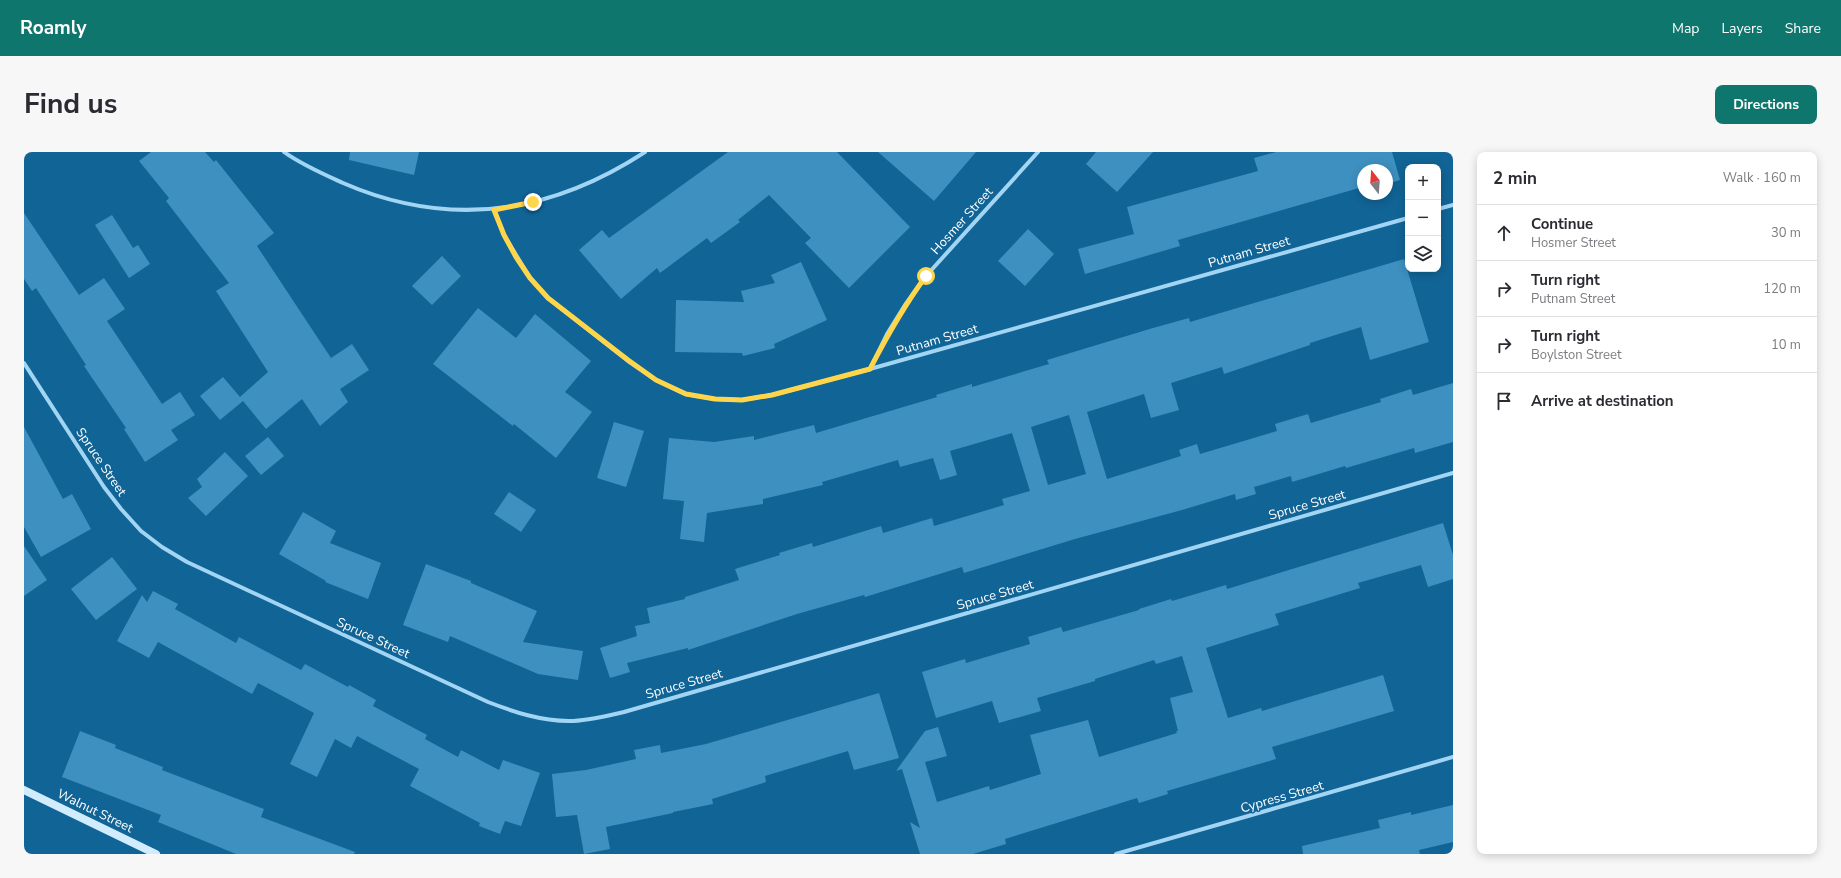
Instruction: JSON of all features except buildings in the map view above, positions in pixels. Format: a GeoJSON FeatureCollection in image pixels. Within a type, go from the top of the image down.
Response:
{"type":"FeatureCollection","features":[{"type":"Feature","properties":{"kind":"street"},"geometry":{"type":"LineString","coordinates":[[284,152],[296,161],[328,176],[388,200],[420,207],[457,210],[494,210],[533,202],[570,191],[606,175],[645,152]]}},
{"type":"Feature","properties":{"kind":"street","name":"Hosmer Street"},"geometry":{"type":"LineString","coordinates":[[870,369],[902,311],[926,276],[1038,152]]}},
{"type":"Feature","properties":{"kind":"street"},"geometry":{"type":"LineString","coordinates":[[1441,208],[1453,205]]}},
{"type":"Feature","properties":{"kind":"street","name":"Putnam Street"},"geometry":{"type":"LineString","coordinates":[[494,210],[504,235],[530,278],[548,298],[628,360],[656,380],[686,394],[715,399],[742,400],[772,395],[870,369],[1405,219]]}},
{"type":"Feature","properties":{"kind":"street","name":"Spruce Street"},"geometry":{"type":"LineString","coordinates":[[24,363],[117,503],[140,530],[162,547],[187,562],[488,702],[516,713],[569,721],[596,718],[624,712],[1453,474]]}},
{"type":"Feature","properties":{"kind":"street","name":"Cypress Street"},"geometry":{"type":"LineString","coordinates":[[1116,854],[1453,758]]}},
{"type":"Feature","properties":{"kind":"street","name":"Walnut Street"},"geometry":{"type":"LineString","coordinates":[[24,790],[156,854]]}},
{"type":"Feature","properties":{"kind":"route"},"geometry":{"type":"LineString","coordinates":[[533,202],[494,210],[504,235],[530,278],[548,298],[628,360],[656,380],[686,394],[715,399],[742,400],[772,395],[870,369],[887,334],[905,305],[926,276]]}}]}
